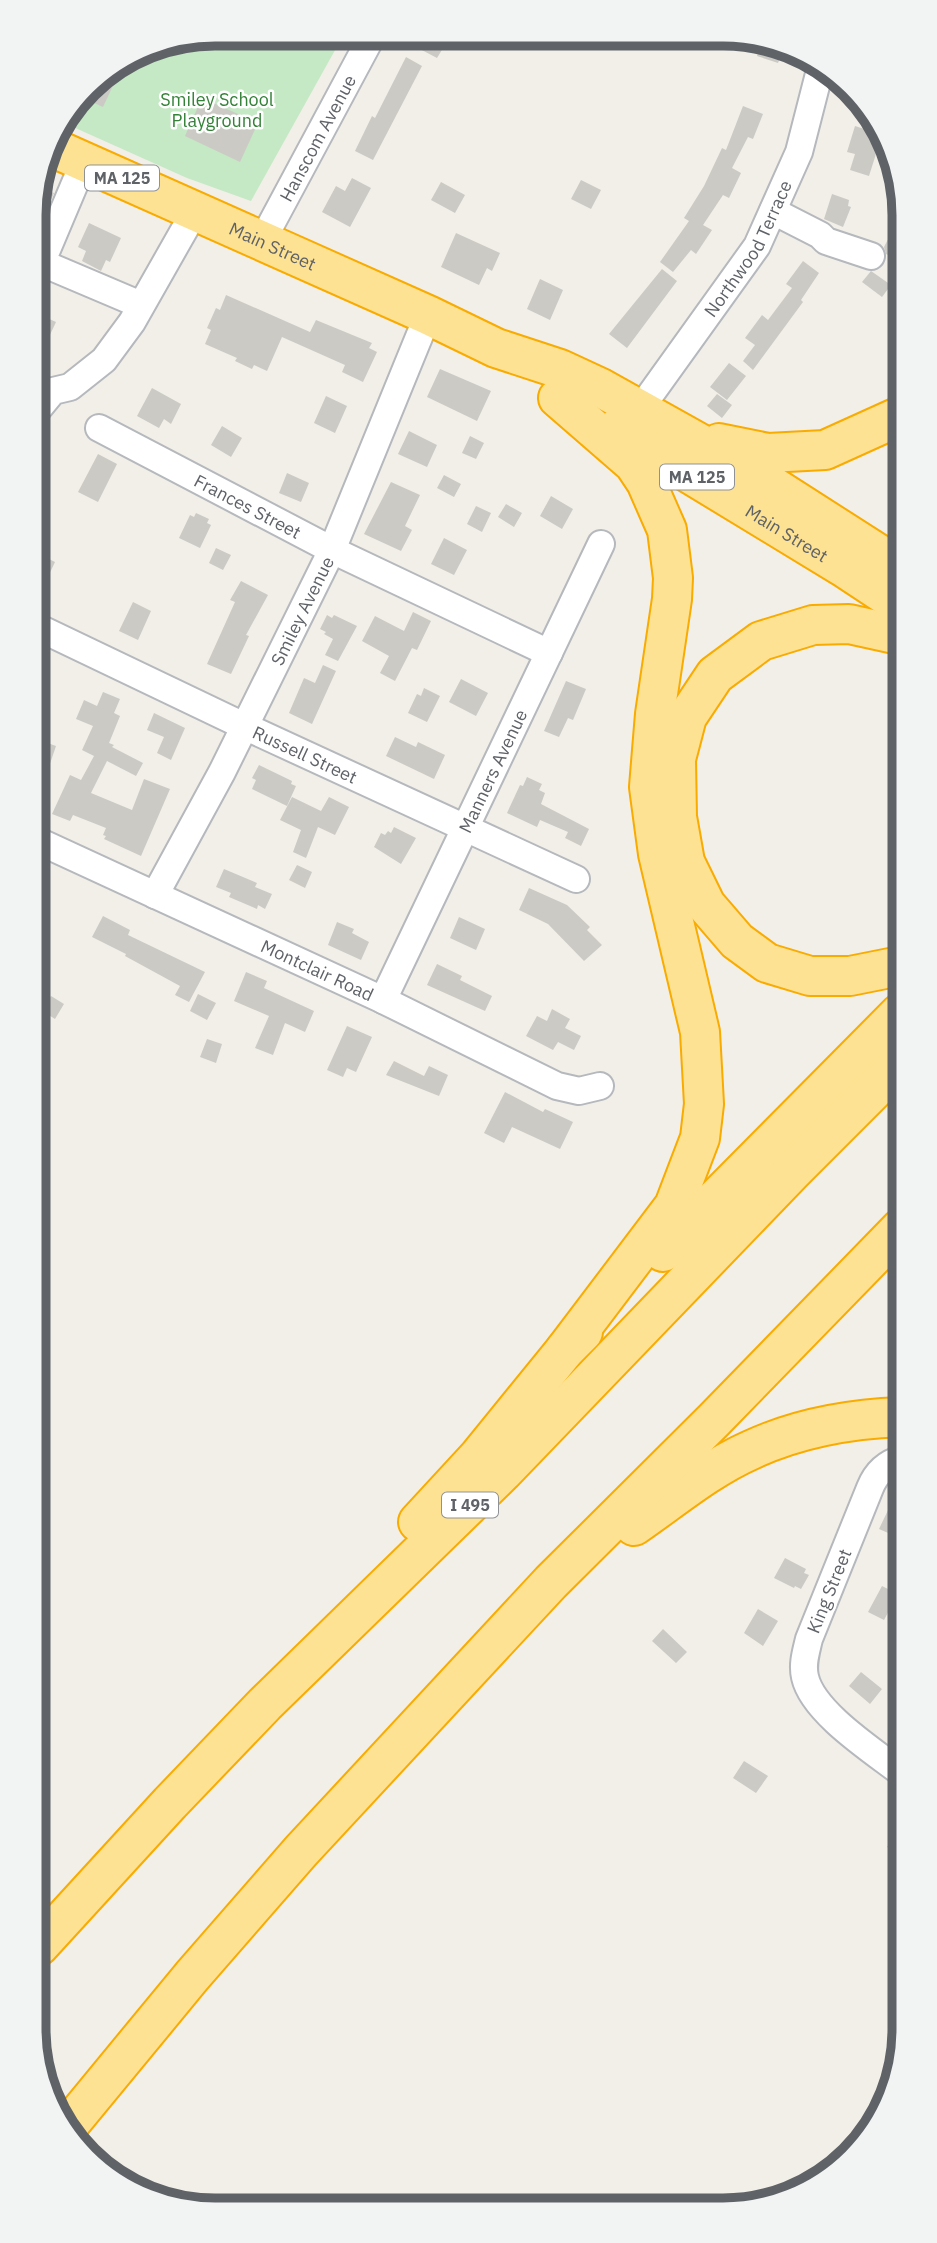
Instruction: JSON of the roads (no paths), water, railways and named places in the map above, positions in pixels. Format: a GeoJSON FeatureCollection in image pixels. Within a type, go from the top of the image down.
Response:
{"type":"FeatureCollection","features":[{"type":"Feature","properties":{"kind":"highway","name":"Main Street"},"geometry":{"type":"LineString","coordinates":[[58,150],[496,348],[560,369],[640,409],[746,469],[892,562]]}},
{"type":"Feature","properties":{"kind":"highway","name":"Main Street"},"geometry":{"type":"LineString","coordinates":[[496,348],[558,398],[632,438],[892,600]]}},
{"type":"Feature","properties":{"kind":"highway"},"geometry":{"type":"LineString","coordinates":[[265,1704],[416,1524],[478,1457],[565,1350],[674,1206],[700,1138],[704,1104],[699,1032],[658,854],[650,801],[650,751],[654,714],[672,599],[673,578],[667,530],[646,482],[634,464],[558,398]]}},
{"type":"Feature","properties":{"kind":"highway"},"geometry":{"type":"LineString","coordinates":[[689,436],[768,453],[825,450],[892,421]]}},
{"type":"Feature","properties":{"kind":"highway"},"geometry":{"type":"LineString","coordinates":[[892,633],[849,624],[813,625],[761,641],[715,675],[687,717],[676,759],[677,817],[685,862],[706,905],[737,942],[767,963],[810,976],[850,976],[892,968]]}},
{"type":"Feature","properties":{"kind":"highway"},"geometry":{"type":"LineString","coordinates":[[565,1350],[892,1021]]}},
{"type":"Feature","properties":{"kind":"highway","name":"I 495"},"geometry":{"type":"LineString","coordinates":[[46,1938],[170,1802],[265,1704],[503,1472],[892,1072]]}},
{"type":"Feature","properties":{"kind":"highway"},"geometry":{"type":"LineString","coordinates":[[73,2120],[192,1976],[301,1851],[551,1582],[891,1238]]}},
{"type":"Feature","properties":{"kind":"highway"},"geometry":{"type":"LineString","coordinates":[[551,1582],[695,1482],[750,1450],[801,1431],[867,1418],[891,1417]]}},
{"type":"Feature","properties":{"kind":"street","name":"Hanscom Avenue"},"geometry":{"type":"LineString","coordinates":[[262,240],[367,46]]}},
{"type":"Feature","properties":{"kind":"street","name":"Northwood Terrace"},"geometry":{"type":"LineString","coordinates":[[640,409],[757,246],[800,152],[819,76]]}},
{"type":"Feature","properties":{"kind":"street"},"geometry":{"type":"LineString","coordinates":[[46,252],[84,162]]}},
{"type":"Feature","properties":{"kind":"street"},"geometry":{"type":"LineString","coordinates":[[46,399],[53,391],[70,387],[104,360],[141,305],[195,211]]}},
{"type":"Feature","properties":{"kind":"street"},"geometry":{"type":"LineString","coordinates":[[773,211],[820,235],[826,241],[871,256]]}},
{"type":"Feature","properties":{"kind":"street"},"geometry":{"type":"LineString","coordinates":[[46,262],[141,305]]}},
{"type":"Feature","properties":{"kind":"street","name":"Smiley Avenue"},"geometry":{"type":"LineString","coordinates":[[155,895],[332,550],[428,315]]}},
{"type":"Feature","properties":{"kind":"street","name":"Frances Street"},"geometry":{"type":"LineString","coordinates":[[99,428],[332,550],[549,653]]}},
{"type":"Feature","properties":{"kind":"street","name":"Manners Avenue"},"geometry":{"type":"LineString","coordinates":[[383,1000],[601,544]]}},
{"type":"Feature","properties":{"kind":"street","name":"Russell Street"},"geometry":{"type":"LineString","coordinates":[[46,631],[576,879]]}},
{"type":"Feature","properties":{"kind":"street","name":"Montclair Road"},"geometry":{"type":"LineString","coordinates":[[46,845],[383,1000],[557,1086],[579,1091],[600,1086]]}},
{"type":"Feature","properties":{"kind":"street","name":"King Street"},"geometry":{"type":"LineString","coordinates":[[891,1464],[881,1470],[870,1488],[809,1639],[804,1664],[808,1686],[819,1703],[838,1723],[891,1765]]}},
{"type":"Feature","properties":{"kind":"park label","name":"Smiley School Playground"},"geometry":{"type":"Point","coordinates":[217,109]}}]}
